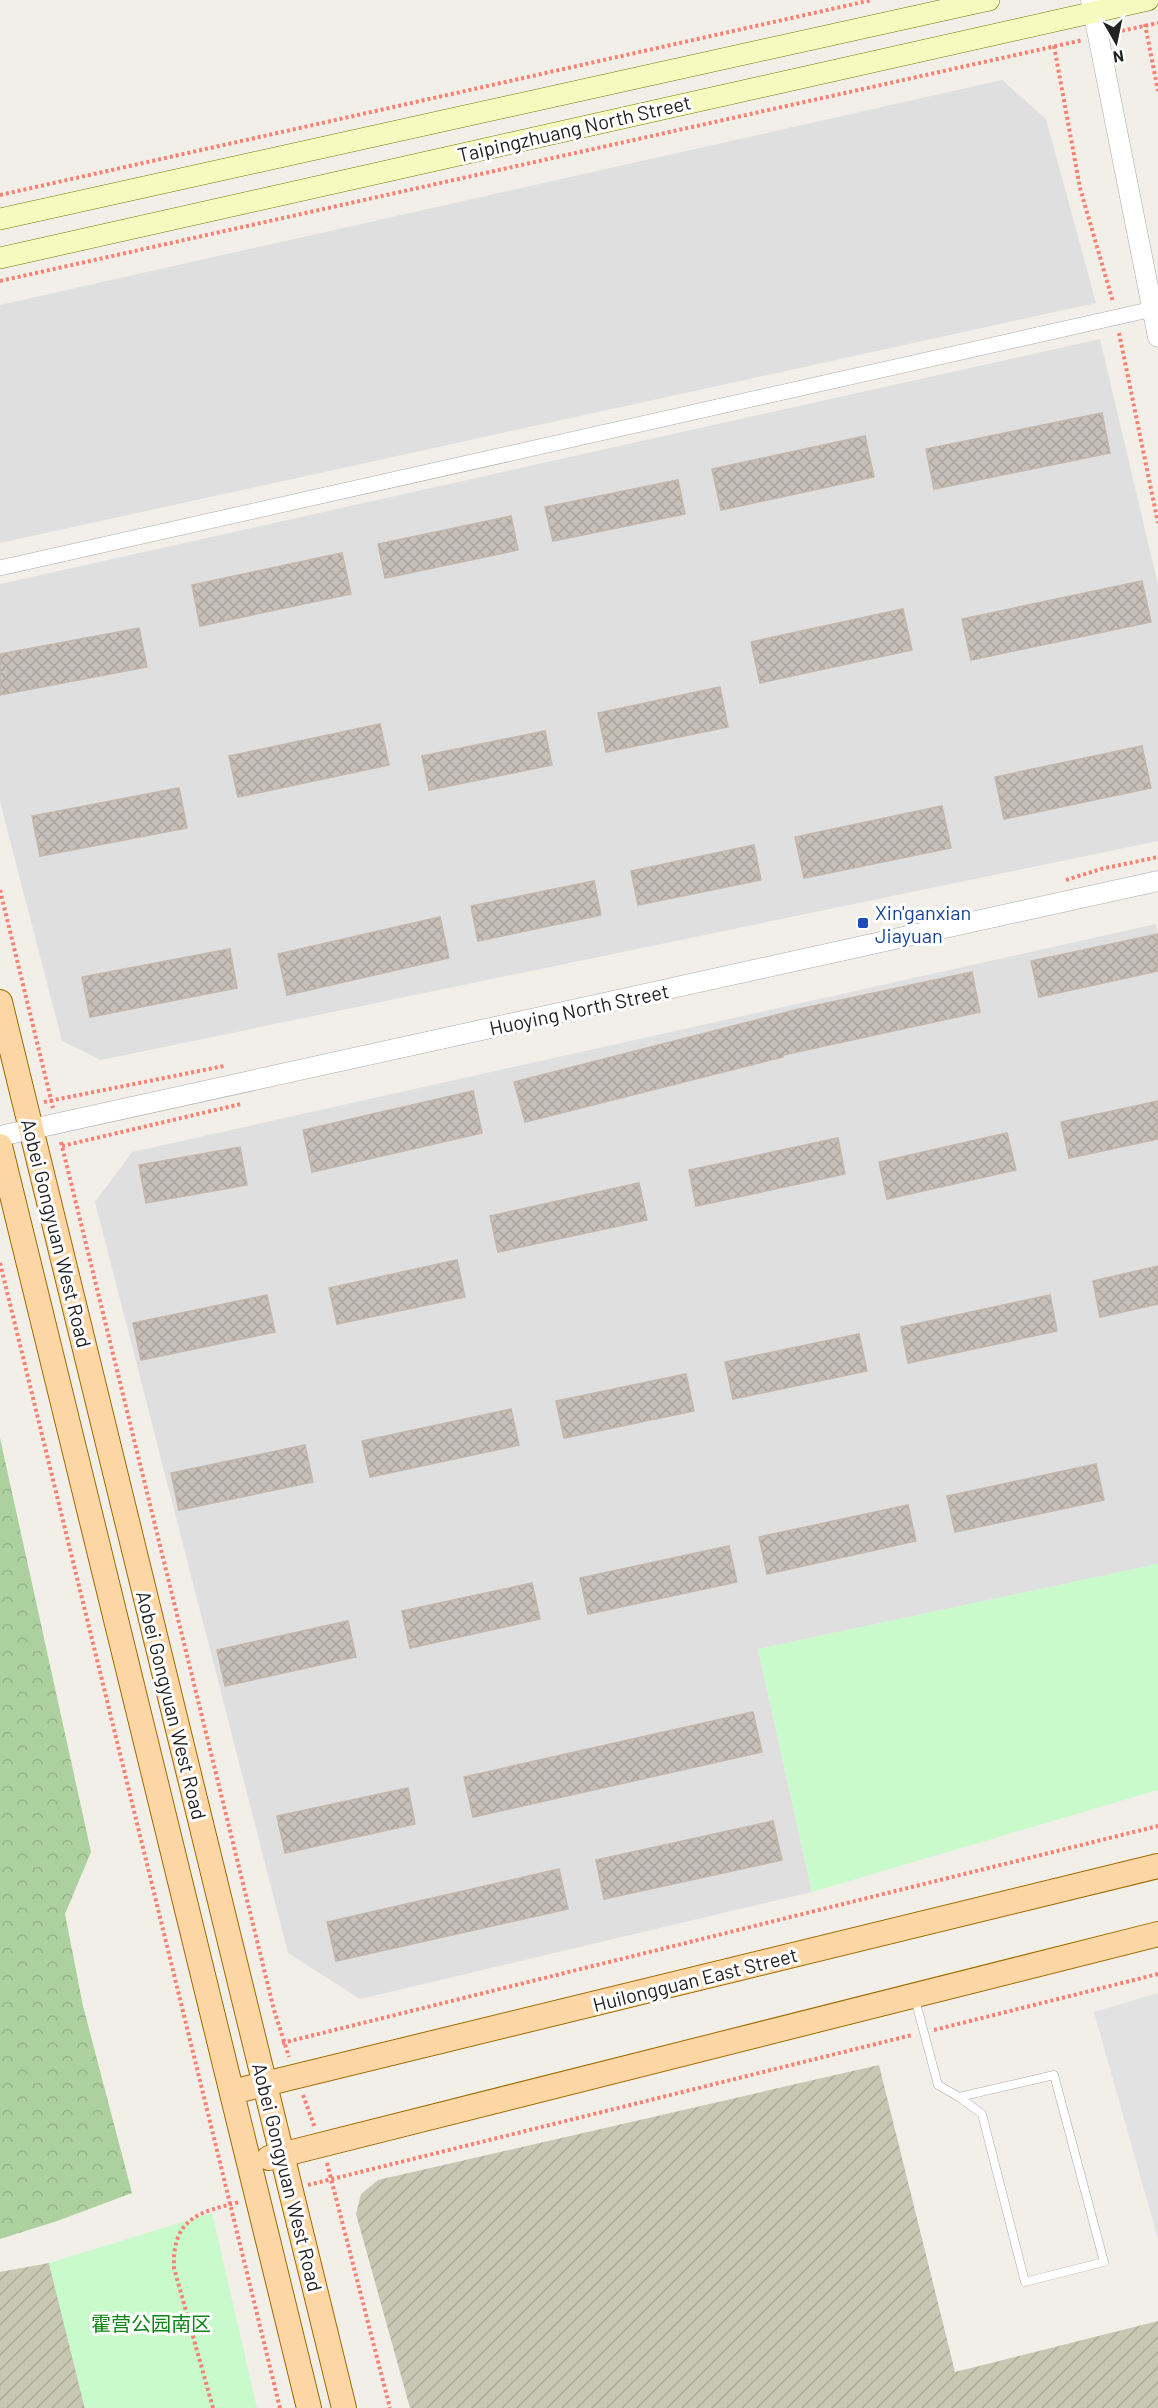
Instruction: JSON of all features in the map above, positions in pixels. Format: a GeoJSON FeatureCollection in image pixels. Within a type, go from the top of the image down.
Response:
{"type":"FeatureCollection","features":[{"type":"Feature","properties":{"kind":"main road","name":"Taipingzhuang North Street"},"geometry":{"type":"LineString","coordinates":[[0,219],[989,0]]}},
{"type":"Feature","properties":{"kind":"main road","name":"Taipingzhuang North Street"},"geometry":{"type":"LineString","coordinates":[[0,258],[1093,6],[1144,1]]}},
{"type":"Feature","properties":{"kind":"main road","name":"Aobei Gongyuan West Road"},"geometry":{"type":"LineString","coordinates":[[0,1002],[345,2408]]}},
{"type":"Feature","properties":{"kind":"main road","name":"Aobei Gongyuan West Road"},"geometry":{"type":"LineString","coordinates":[[0,1146],[309,2408]]}},
{"type":"Feature","properties":{"kind":"main road","name":"Huilongguan East Street"},"geometry":{"type":"LineString","coordinates":[[232,2092],[1158,1866]]}},
{"type":"Feature","properties":{"kind":"main road"},"geometry":{"type":"LineString","coordinates":[[249,2163],[1158,1934]]}},
{"type":"Feature","properties":{"kind":"street"},"geometry":{"type":"LineString","coordinates":[[1093,6],[1158,337]]}},
{"type":"Feature","properties":{"kind":"street"},"geometry":{"type":"LineString","coordinates":[[0,568],[1153,309]]}},
{"type":"Feature","properties":{"kind":"street","name":"Huoying North Street"},"geometry":{"type":"LineString","coordinates":[[0,1136],[1158,881]]}},
{"type":"Feature","properties":{"kind":"lane"},"geometry":{"type":"LineString","coordinates":[[914,1995],[938,2085],[982,2114],[1025,2282],[1104,2262],[1054,2075],[959,2097]]}},
{"type":"Feature","properties":{"kind":"path"},"geometry":{"type":"LineString","coordinates":[[0,195],[872,0]]}},
{"type":"Feature","properties":{"kind":"path"},"geometry":{"type":"LineString","coordinates":[[1144,1],[1158,91]]}},
{"type":"Feature","properties":{"kind":"path"},"geometry":{"type":"LineString","coordinates":[[0,281],[1017,54]]}},
{"type":"Feature","properties":{"kind":"path"},"geometry":{"type":"LineString","coordinates":[[0,890],[45,1072]]}},
{"type":"Feature","properties":{"kind":"path"},"geometry":{"type":"LineString","coordinates":[[71,1181],[274,2010],[332,2179],[390,2408]]}},
{"type":"Feature","properties":{"kind":"path"},"geometry":{"type":"LineString","coordinates":[[0,1263],[280,2408]]}},
{"type":"Feature","properties":{"kind":"path"},"geometry":{"type":"LineString","coordinates":[[257,2050],[1158,1826]]}},
{"type":"Feature","properties":{"kind":"path"},"geometry":{"type":"LineString","coordinates":[[291,2189],[1158,1974]]}},
{"type":"Feature","properties":{"kind":"path"},"geometry":{"type":"LineString","coordinates":[[196,2065],[223,2058]]}},
{"type":"Feature","properties":{"kind":"path"},"geometry":{"type":"LineString","coordinates":[[213,2408],[174,2268],[173,2248],[182,2229],[195,2216],[230,2204],[258,2198]]}},
{"type":"Feature","properties":{"kind":"shaded area"},"geometry":{"type":"Polygon","coordinates":[[[1002,80],[1046,119],[1096,303],[0,543],[0,305],[1002,80]]]}},
{"type":"Feature","properties":{"kind":"shaded area"},"geometry":{"type":"Polygon","coordinates":[[[1100,339],[1158,585],[1158,841],[101,1060],[62,1041],[0,802],[0,584],[1100,339]]]}},
{"type":"Feature","properties":{"kind":"shaded area"},"geometry":{"type":"Polygon","coordinates":[[[1156,924],[1158,935],[1158,1564],[758,1649],[812,1892],[360,1999],[288,1953],[95,1202],[132,1152],[1156,924]]]}},
{"type":"Feature","properties":{"kind":"shaded area"},"geometry":{"type":"Polygon","coordinates":[[[1158,1993],[1158,2239],[1094,2012],[1158,1993]]]}},
{"type":"Feature","properties":{"kind":"shaded area"},"geometry":{"type":"Polygon","coordinates":[[[879,2065],[955,2372],[1158,2321],[1158,2408],[410,2408],[356,2214],[361,2194],[378,2180],[879,2065]]]}},
{"type":"Feature","properties":{"kind":"shaded area"},"geometry":{"type":"Polygon","coordinates":[[[49,2263],[85,2408],[0,2408],[0,2272],[49,2263]]]}},
{"type":"Feature","properties":{"kind":"green space"},"geometry":{"type":"Polygon","coordinates":[[[0,1438],[91,1852],[65,1914],[83,2006],[132,2193],[0,2239],[0,1438]]]}},
{"type":"Feature","properties":{"kind":"green space"},"geometry":{"type":"Polygon","coordinates":[[[1158,1564],[1158,1790],[812,1892],[758,1649],[1158,1564]]]}},
{"type":"Feature","properties":{"kind":"green space","name":"霍营公园南区"},"geometry":{"type":"Polygon","coordinates":[[[212,2213],[257,2408],[85,2408],[49,2263],[212,2213]]]}},
{"type":"Feature","properties":{"kind":"building"},"geometry":{"type":"Polygon","coordinates":[[[1102,413],[1110,453],[934,489],[926,449],[1102,413]]]}},
{"type":"Feature","properties":{"kind":"building"},"geometry":{"type":"Polygon","coordinates":[[[865,436],[874,477],[721,510],[712,469],[865,436]]]}},
{"type":"Feature","properties":{"kind":"building"},"geometry":{"type":"Polygon","coordinates":[[[678,480],[685,514],[553,541],[545,507],[678,480]]]}},
{"type":"Feature","properties":{"kind":"building"},"geometry":{"type":"Polygon","coordinates":[[[511,516],[518,550],[385,578],[378,544],[511,516]]]}},
{"type":"Feature","properties":{"kind":"building"},"geometry":{"type":"Polygon","coordinates":[[[342,553],[351,594],[200,626],[192,585],[342,553]]]}},
{"type":"Feature","properties":{"kind":"building"},"geometry":{"type":"Polygon","coordinates":[[[1142,581],[1151,622],[971,660],[962,619],[1142,581]]]}},
{"type":"Feature","properties":{"kind":"building"},"geometry":{"type":"Polygon","coordinates":[[[903,609],[912,650],[760,683],[751,642],[903,609]]]}},
{"type":"Feature","properties":{"kind":"building"},"geometry":{"type":"Polygon","coordinates":[[[139,628],[147,667],[0,695],[0,654],[139,628]]]}},
{"type":"Feature","properties":{"kind":"building"},"geometry":{"type":"Polygon","coordinates":[[[720,687],[728,727],[606,752],[598,713],[720,687]]]}},
{"type":"Feature","properties":{"kind":"building"},"geometry":{"type":"Polygon","coordinates":[[[380,724],[389,765],[238,797],[229,756],[380,724]]]}},
{"type":"Feature","properties":{"kind":"building"},"geometry":{"type":"Polygon","coordinates":[[[545,731],[552,765],[429,790],[422,756],[545,731]]]}},
{"type":"Feature","properties":{"kind":"building"},"geometry":{"type":"Polygon","coordinates":[[[1142,746],[1151,788],[1004,819],[995,777],[1142,746]]]}},
{"type":"Feature","properties":{"kind":"building"},"geometry":{"type":"Polygon","coordinates":[[[179,788],[187,828],[40,856],[32,816],[179,788]]]}},
{"type":"Feature","properties":{"kind":"building"},"geometry":{"type":"Polygon","coordinates":[[[942,806],[951,848],[804,878],[795,837],[942,806]]]}},
{"type":"Feature","properties":{"kind":"building"},"geometry":{"type":"Polygon","coordinates":[[[754,845],[761,880],[638,905],[631,871],[754,845]]]}},
{"type":"Feature","properties":{"kind":"building"},"geometry":{"type":"Polygon","coordinates":[[[594,881],[601,915],[478,941],[471,906],[594,881]]]}},
{"type":"Feature","properties":{"kind":"building"},"geometry":{"type":"Polygon","coordinates":[[[440,917],[449,958],[287,995],[278,954],[440,917]]]}},
{"type":"Feature","properties":{"kind":"building"},"geometry":{"type":"Polygon","coordinates":[[[1158,934],[1158,971],[1039,997],[1031,961],[1158,934]]]}},
{"type":"Feature","properties":{"kind":"building"},"geometry":{"type":"Polygon","coordinates":[[[230,949],[237,988],[90,1017],[82,977],[230,949]]]}},
{"type":"Feature","properties":{"kind":"building"},"geometry":{"type":"Polygon","coordinates":[[[972,972],[980,1012],[783,1055],[783,1057],[525,1122],[514,1082],[799,1009],[972,972]]]}},
{"type":"Feature","properties":{"kind":"building"},"geometry":{"type":"Polygon","coordinates":[[[473,1091],[482,1133],[312,1172],[303,1130],[473,1091]]]}},
{"type":"Feature","properties":{"kind":"building"},"geometry":{"type":"Polygon","coordinates":[[[1158,1101],[1158,1139],[1069,1158],[1061,1122],[1158,1101]]]}},
{"type":"Feature","properties":{"kind":"building"},"geometry":{"type":"Polygon","coordinates":[[[1007,1133],[1016,1170],[887,1199],[879,1162],[1007,1133]]]}},
{"type":"Feature","properties":{"kind":"building"},"geometry":{"type":"Polygon","coordinates":[[[838,1138],[845,1174],[696,1206],[689,1170],[838,1138]]]}},
{"type":"Feature","properties":{"kind":"building"},"geometry":{"type":"Polygon","coordinates":[[[240,1147],[247,1185],[146,1203],[139,1165],[240,1147]]]}},
{"type":"Feature","properties":{"kind":"building"},"geometry":{"type":"Polygon","coordinates":[[[639,1183],[647,1220],[498,1252],[490,1216],[639,1183]]]}},
{"type":"Feature","properties":{"kind":"building"},"geometry":{"type":"Polygon","coordinates":[[[457,1260],[465,1297],[337,1324],[329,1288],[457,1260]]]}},
{"type":"Feature","properties":{"kind":"building"},"geometry":{"type":"Polygon","coordinates":[[[1158,1266],[1158,1304],[1100,1317],[1093,1281],[1158,1266]]]}},
{"type":"Feature","properties":{"kind":"building"},"geometry":{"type":"Polygon","coordinates":[[[267,1295],[275,1332],[141,1360],[133,1323],[267,1295]]]}},
{"type":"Feature","properties":{"kind":"building"},"geometry":{"type":"Polygon","coordinates":[[[1050,1295],[1057,1331],[908,1363],[901,1327],[1050,1295]]]}},
{"type":"Feature","properties":{"kind":"building"},"geometry":{"type":"Polygon","coordinates":[[[859,1334],[867,1371],[733,1399],[725,1362],[859,1334]]]}},
{"type":"Feature","properties":{"kind":"building"},"geometry":{"type":"Polygon","coordinates":[[[686,1374],[694,1411],[564,1438],[556,1401],[686,1374]]]}},
{"type":"Feature","properties":{"kind":"building"},"geometry":{"type":"Polygon","coordinates":[[[511,1409],[519,1445],[370,1477],[362,1441],[511,1409]]]}},
{"type":"Feature","properties":{"kind":"building"},"geometry":{"type":"Polygon","coordinates":[[[305,1445],[313,1482],[179,1510],[171,1473],[305,1445]]]}},
{"type":"Feature","properties":{"kind":"building"},"geometry":{"type":"Polygon","coordinates":[[[1096,1464],[1104,1500],[955,1532],[947,1496],[1096,1464]]]}},
{"type":"Feature","properties":{"kind":"building"},"geometry":{"type":"Polygon","coordinates":[[[908,1505],[916,1541],[767,1574],[759,1537],[908,1505]]]}},
{"type":"Feature","properties":{"kind":"building"},"geometry":{"type":"Polygon","coordinates":[[[729,1546],[737,1582],[588,1614],[580,1578],[729,1546]]]}},
{"type":"Feature","properties":{"kind":"building"},"geometry":{"type":"Polygon","coordinates":[[[532,1583],[540,1619],[410,1648],[402,1611],[532,1583]]]}},
{"type":"Feature","properties":{"kind":"building"},"geometry":{"type":"Polygon","coordinates":[[[348,1621],[356,1657],[225,1686],[217,1650],[348,1621]]]}},
{"type":"Feature","properties":{"kind":"building"},"geometry":{"type":"Polygon","coordinates":[[[753,1712],[762,1752],[473,1817],[464,1777],[753,1712]]]}},
{"type":"Feature","properties":{"kind":"building"},"geometry":{"type":"Polygon","coordinates":[[[408,1788],[415,1824],[285,1853],[277,1816],[408,1788]]]}},
{"type":"Feature","properties":{"kind":"building"},"geometry":{"type":"Polygon","coordinates":[[[773,1821],[782,1860],[604,1899],[596,1860],[773,1821]]]}},
{"type":"Feature","properties":{"kind":"building"},"geometry":{"type":"Polygon","coordinates":[[[559,1869],[568,1909],[336,1961],[327,1922],[559,1869]]]}},
{"type":"Feature","properties":{"kind":"place","name":"Xin'ganxian Jiayuan"},"geometry":{"type":"Point","coordinates":[863,923]}}]}
